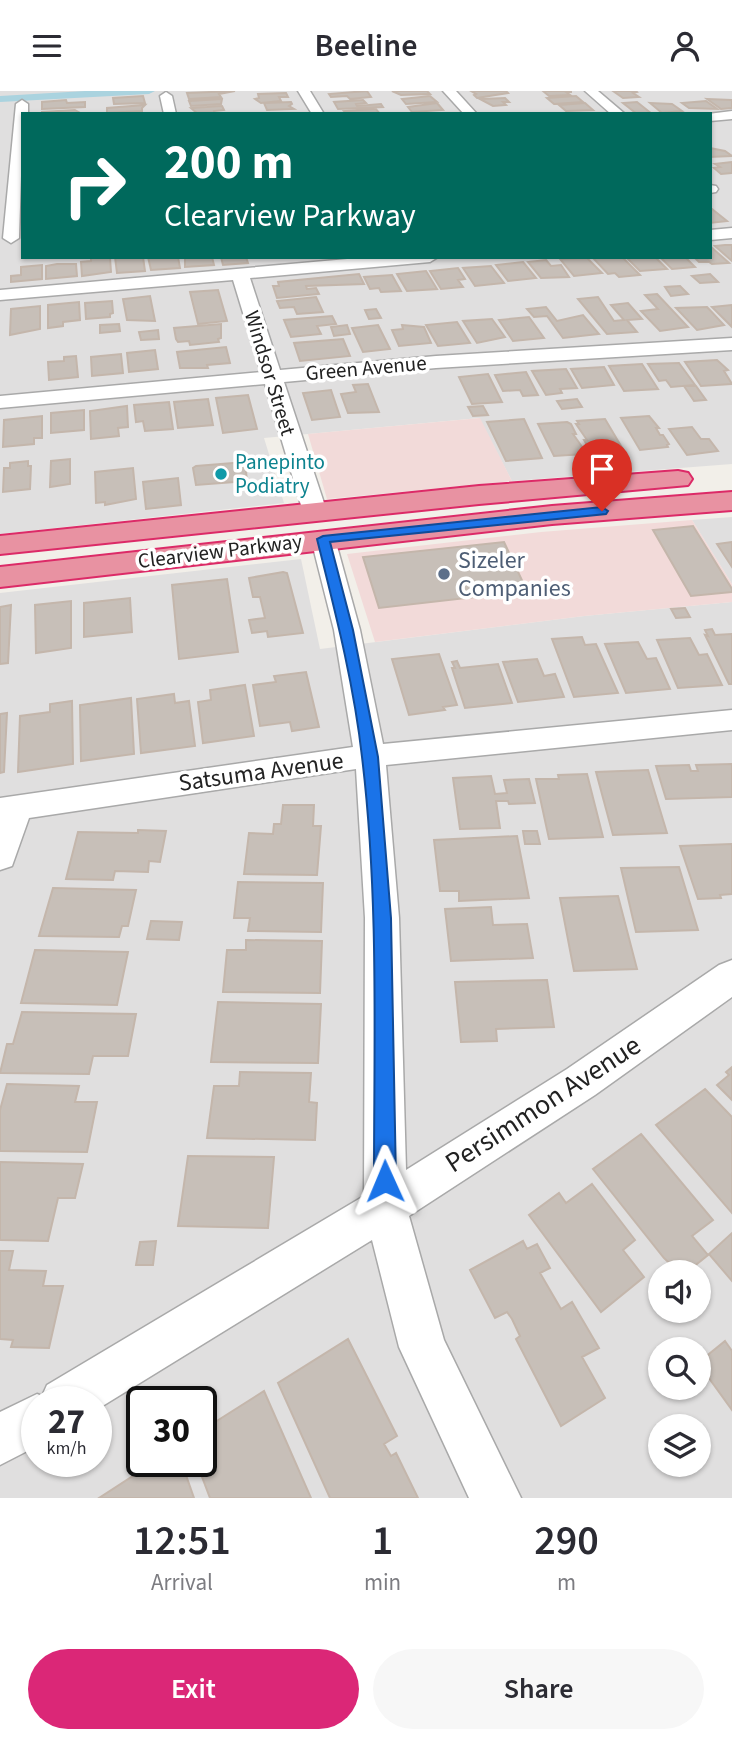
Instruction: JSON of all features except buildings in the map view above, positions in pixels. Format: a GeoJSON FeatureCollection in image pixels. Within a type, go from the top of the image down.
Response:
{"type":"FeatureCollection","features":[{"type":"Feature","properties":{"kind":"highway"},"geometry":{"type":"LineString","coordinates":[[319,526],[324,531],[329,524],[395,515],[408,502],[732,475]]}},
{"type":"Feature","properties":{"kind":"highway","name":"Clearview Parkway"},"geometry":{"type":"LineString","coordinates":[[0,545],[552,515],[732,501]]}},
{"type":"Feature","properties":{"kind":"highway","name":"Clearview Parkway"},"geometry":{"type":"LineString","coordinates":[[0,577],[224,551],[319,526]]}},
{"type":"Feature","properties":{"kind":"street"},"geometry":{"type":"LineString","coordinates":[[304,91],[317,112]]}},
{"type":"Feature","properties":{"kind":"street"},"geometry":{"type":"LineString","coordinates":[[449,91],[469,112]]}},
{"type":"Feature","properties":{"kind":"street"},"geometry":{"type":"LineString","coordinates":[[592,91],[617,112]]}},
{"type":"Feature","properties":{"kind":"street"},"geometry":{"type":"LineString","coordinates":[[166,96],[170,112]]}},
{"type":"Feature","properties":{"kind":"street"},"geometry":{"type":"LineString","coordinates":[[22,104],[22,112]]}},
{"type":"Feature","properties":{"kind":"street"},"geometry":{"type":"LineString","coordinates":[[712,117],[732,115]]}},
{"type":"Feature","properties":{"kind":"street"},"geometry":{"type":"LineString","coordinates":[[11,238],[21,133]]}},
{"type":"Feature","properties":{"kind":"street"},"geometry":{"type":"LineString","coordinates":[[0,164],[20,162]]}},
{"type":"Feature","properties":{"kind":"street"},"geometry":{"type":"LineString","coordinates":[[712,235],[732,233]]}},
{"type":"Feature","properties":{"kind":"street"},"geometry":{"type":"LineString","coordinates":[[0,295],[408,259]]}},
{"type":"Feature","properties":{"kind":"street","name":"Windsor Street"},"geometry":{"type":"LineString","coordinates":[[240,274],[319,526],[347,630],[370,757],[382,918],[385,1207],[422,1347],[496,1498]]}},
{"type":"Feature","properties":{"kind":"street","name":"Green Avenue"},"geometry":{"type":"LineString","coordinates":[[0,402],[271,376],[513,357],[732,344]]}},
{"type":"Feature","properties":{"kind":"street","name":"Satsuma Avenue"},"geometry":{"type":"LineString","coordinates":[[8,809],[370,757],[732,720]]}},
{"type":"Feature","properties":{"kind":"street"},"geometry":{"type":"LineString","coordinates":[[0,857],[8,809]]}},
{"type":"Feature","properties":{"kind":"street","name":"Persimmon Avenue"},"geometry":{"type":"LineString","coordinates":[[90,1386],[385,1207],[581,1082],[732,976]]}},
{"type":"Feature","properties":{"kind":"street"},"geometry":{"type":"LineString","coordinates":[[0,1440],[21,1428]]}},
{"type":"Feature","properties":{"kind":"shaded area"},"geometry":{"type":"Polygon","coordinates":[[[0,91],[732,91],[732,464],[512,481],[479,418],[264,438],[284,503],[0,534],[0,91]]]}},
{"type":"Feature","properties":{"kind":"shaded area"},"geometry":{"type":"Polygon","coordinates":[[[480,418],[512,481],[327,499],[308,434],[480,418]]]}},
{"type":"Feature","properties":{"kind":"shaded area"},"geometry":{"type":"Polygon","coordinates":[[[732,517],[732,584],[692,520],[732,517]]]}},
{"type":"Feature","properties":{"kind":"shaded area"},"geometry":{"type":"Polygon","coordinates":[[[692,520],[732,584],[732,602],[584,616],[375,642],[347,554],[541,532],[692,520]]]}},
{"type":"Feature","properties":{"kind":"shaded area"},"geometry":{"type":"Polygon","coordinates":[[[301,559],[320,649],[584,616],[732,602],[732,1498],[0,1498],[0,593],[301,559]]]}},
{"type":"Feature","properties":{"kind":"waterway"},"geometry":{"type":"LineString","coordinates":[[0,99],[149,91]]}},
{"type":"Feature","properties":{"kind":"place","name":"Panepinto Podiatry"},"geometry":{"type":"Point","coordinates":[221,474]}},
{"type":"Feature","properties":{"kind":"place","name":"Sizeler Companies"},"geometry":{"type":"Point","coordinates":[444,574]}},
{"type":"Feature","properties":{"kind":"route"},"geometry":{"type":"LineString","coordinates":[[385,1181],[382,918],[370,757],[347,630],[323,539],[602,511]]}}]}
